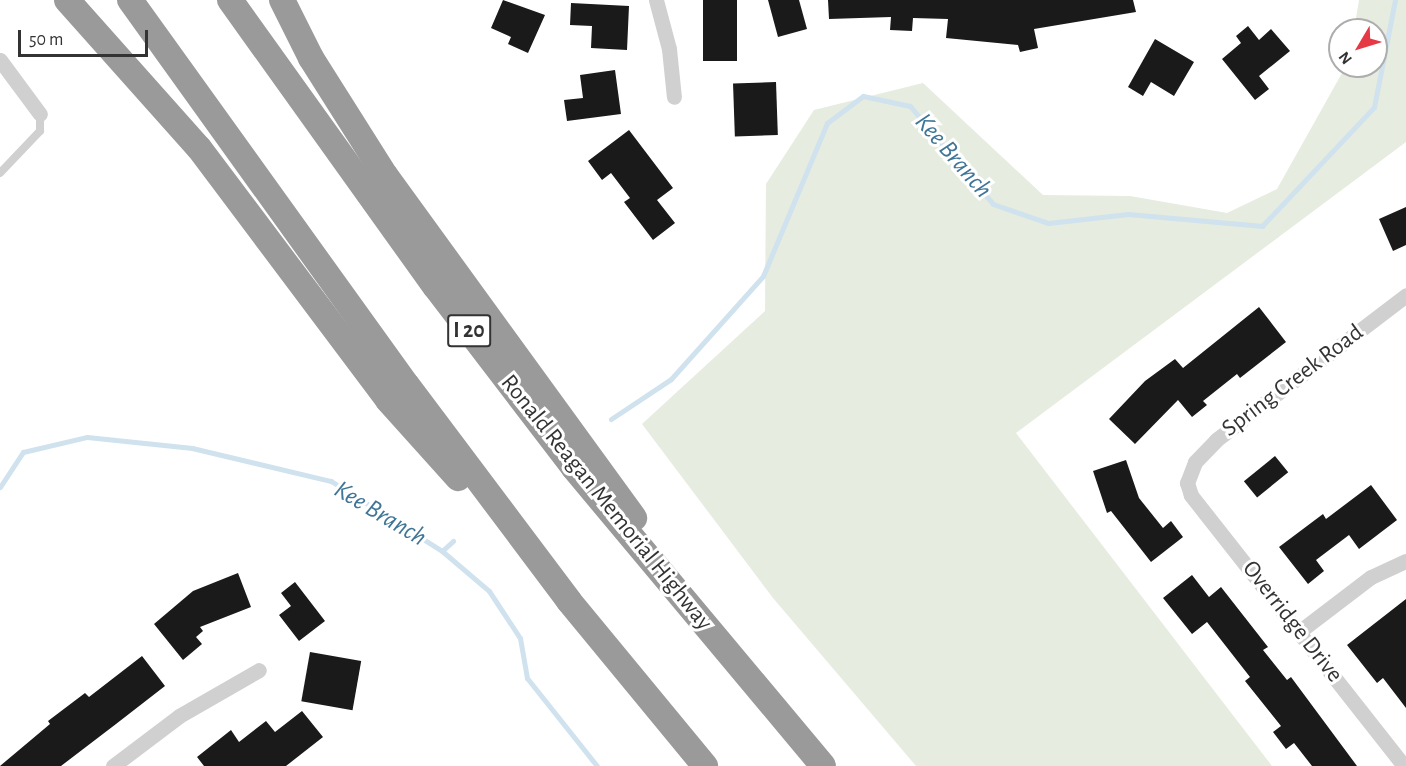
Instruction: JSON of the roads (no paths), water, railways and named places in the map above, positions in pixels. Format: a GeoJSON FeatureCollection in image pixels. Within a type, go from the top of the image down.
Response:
{"type":"FeatureCollection","features":[{"type":"Feature","properties":{"kind":"highway"},"geometry":{"type":"LineString","coordinates":[[67,0],[199,148],[388,400],[569,601]]}},
{"type":"Feature","properties":{"kind":"highway"},"geometry":{"type":"LineString","coordinates":[[130,0],[406,385],[569,601],[705,766]]}},
{"type":"Feature","properties":{"kind":"highway","name":"Ronald Reagan Memorial Highway"},"geometry":{"type":"LineString","coordinates":[[230,0],[507,382],[574,468],[823,766]]}},
{"type":"Feature","properties":{"kind":"highway"},"geometry":{"type":"LineString","coordinates":[[282,0],[311,58],[384,175],[574,431],[725,649]]}},
{"type":"Feature","properties":{"kind":"highway"},"geometry":{"type":"LineString","coordinates":[[777,712],[833,766]]}},
{"type":"Feature","properties":{"kind":"street"},"geometry":{"type":"LineString","coordinates":[[656,0],[669,49],[674,97]]}},
{"type":"Feature","properties":{"kind":"street"},"geometry":{"type":"LineString","coordinates":[[0,60],[40,114]]}},
{"type":"Feature","properties":{"kind":"street","name":"Spring Creek Road"},"geometry":{"type":"LineString","coordinates":[[1189,475],[1195,462],[1216,440],[1406,295]]}},
{"type":"Feature","properties":{"kind":"street","name":"Overridge Drive"},"geometry":{"type":"LineString","coordinates":[[1189,475],[1191,495],[1404,766]]}},
{"type":"Feature","properties":{"kind":"street"},"geometry":{"type":"LineString","coordinates":[[1300,631],[1371,577],[1406,561]]}},
{"type":"Feature","properties":{"kind":"street"},"geometry":{"type":"LineString","coordinates":[[113,766],[179,716],[259,670]]}},
{"type":"Feature","properties":{"kind":"lane"},"geometry":{"type":"LineString","coordinates":[[0,173],[40,131],[40,114]]}},
{"type":"Feature","properties":{"kind":"waterway","name":"Kee Branch"},"geometry":{"type":"LineString","coordinates":[[611,419],[671,379],[763,276],[827,123],[863,96],[910,106],[993,204],[1048,223],[1128,214],[1262,226],[1374,107],[1395,0]]}},
{"type":"Feature","properties":{"kind":"waterway","name":"Kee Branch"},"geometry":{"type":"LineString","coordinates":[[0,487],[23,452],[87,437],[192,448],[331,481],[442,551],[489,591],[520,638],[527,678],[597,766]]}},
{"type":"Feature","properties":{"kind":"waterway"},"geometry":{"type":"LineString","coordinates":[[442,551],[453,541]]}}]}
